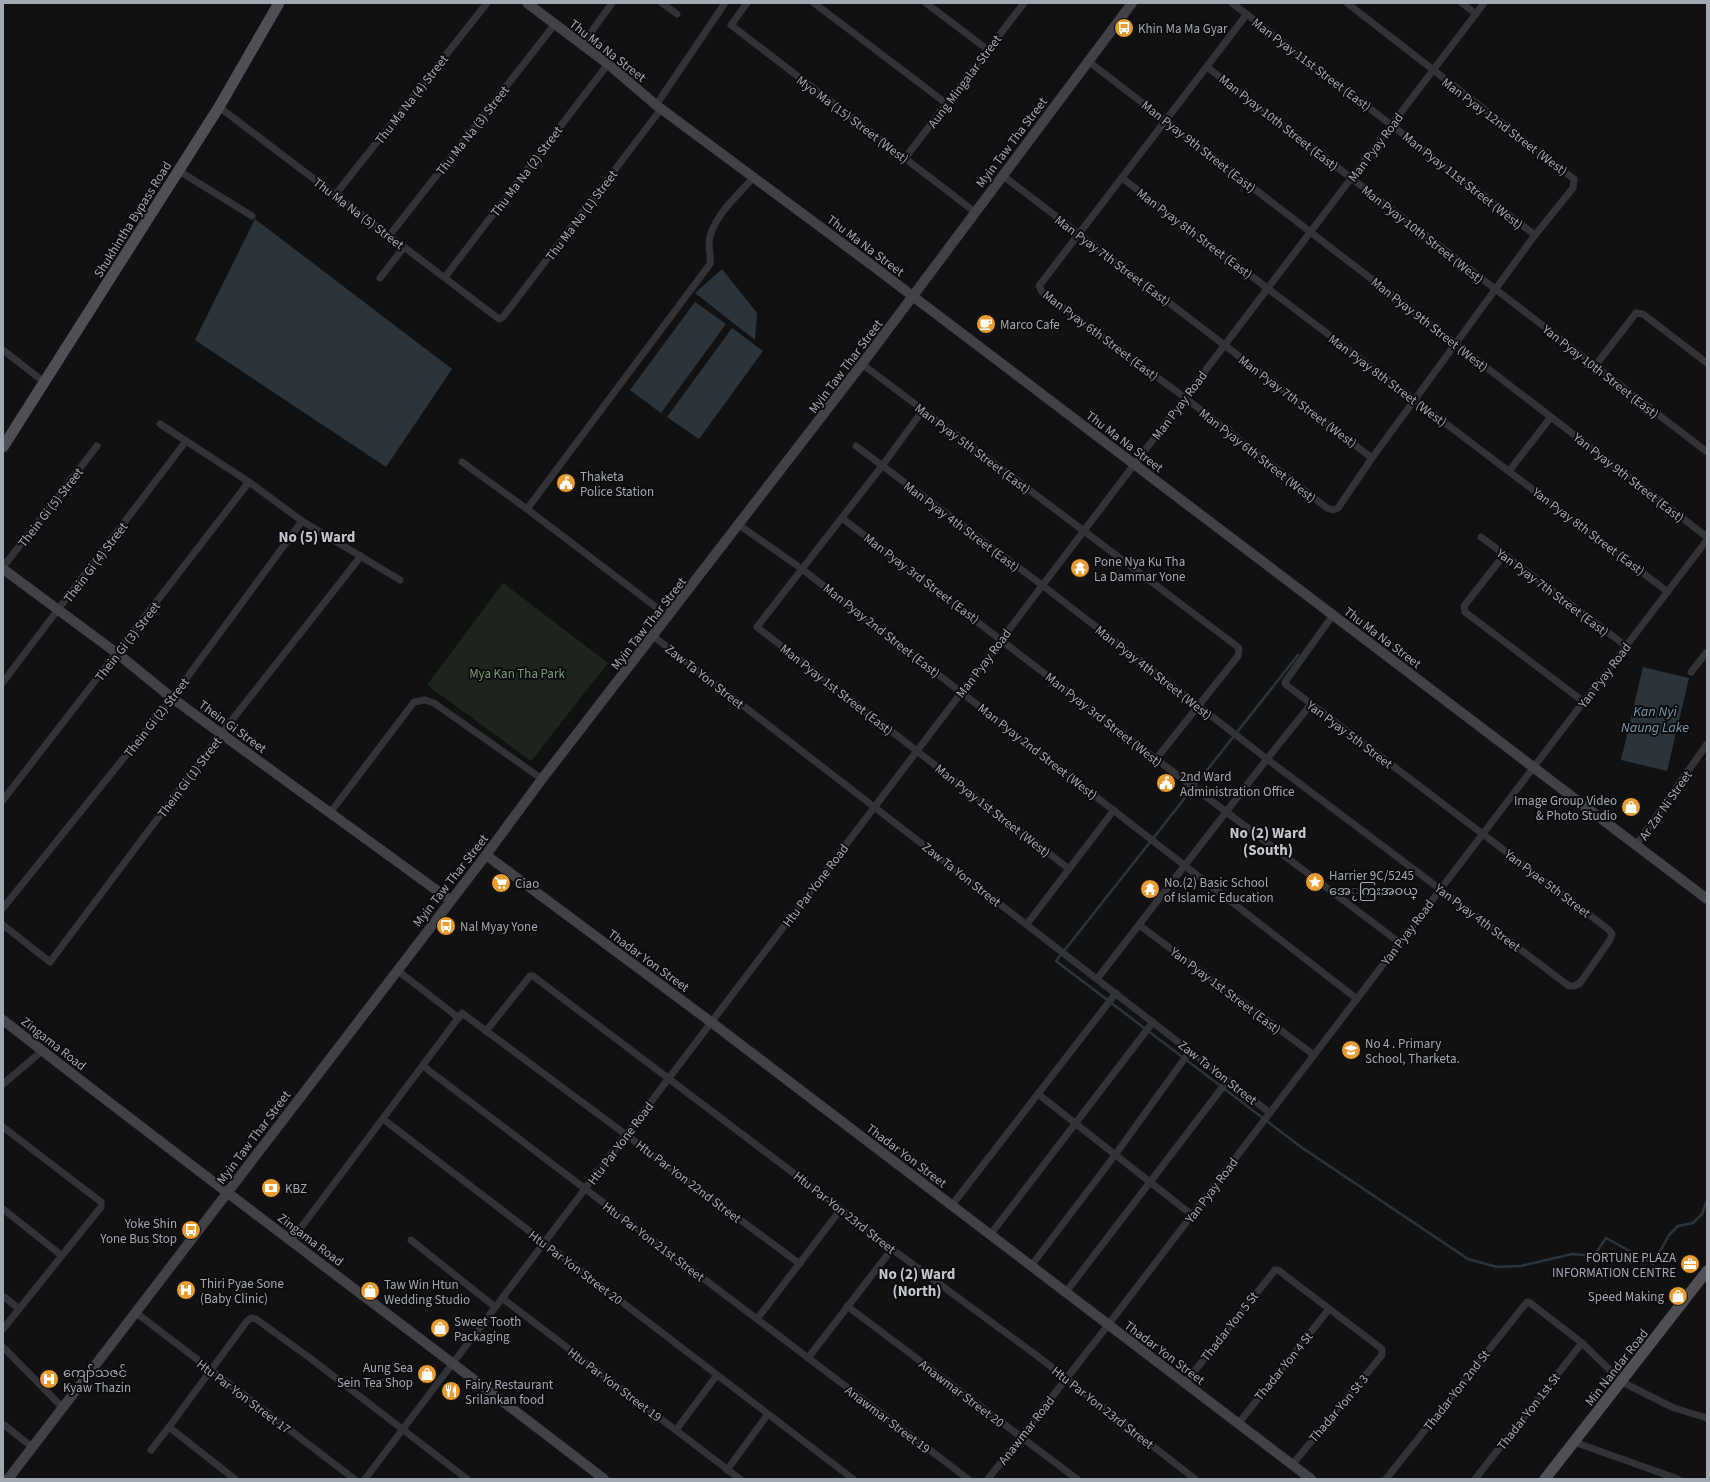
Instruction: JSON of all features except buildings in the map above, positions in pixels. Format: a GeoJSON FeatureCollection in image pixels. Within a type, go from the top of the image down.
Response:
{"type":"FeatureCollection","features":[{"type":"Feature","properties":{"kind":"main road","name":"Shukhintha Bypass Road"},"geometry":{"type":"LineString","coordinates":[[3,447],[219,108],[279,3]]}},
{"type":"Feature","properties":{"kind":"main road","name":"Min Nandar Road"},"geometry":{"type":"LineString","coordinates":[[1545,1479],[1707,1271]]}},
{"type":"Feature","properties":{"kind":"street","name":"Thu Ma Na (4) Street"},"geometry":{"type":"LineString","coordinates":[[335,195],[487,3]]}},
{"type":"Feature","properties":{"kind":"street","name":"Thu Ma Na Street"},"geometry":{"type":"LineString","coordinates":[[527,3],[608,64],[659,107],[913,296],[1707,899]]}},
{"type":"Feature","properties":{"kind":"street"},"geometry":{"type":"LineString","coordinates":[[582,45],[612,3]]}},
{"type":"Feature","properties":{"kind":"street"},"geometry":{"type":"LineString","coordinates":[[662,3],[677,14]]}},
{"type":"Feature","properties":{"kind":"street","name":"Thu Ma Na (1) Street"},"geometry":{"type":"LineString","coordinates":[[499,319],[503,318],[659,107],[725,3]]}},
{"type":"Feature","properties":{"kind":"street","name":"Myo Ma (15) Street (West)"},"geometry":{"type":"LineString","coordinates":[[747,3],[731,26],[975,212]]}},
{"type":"Feature","properties":{"kind":"street"},"geometry":{"type":"LineString","coordinates":[[814,3],[947,104]]}},
{"type":"Feature","properties":{"kind":"street"},"geometry":{"type":"LineString","coordinates":[[926,3],[988,50]]}},
{"type":"Feature","properties":{"kind":"street","name":"Aung Mingalar Street"},"geometry":{"type":"LineString","coordinates":[[905,158],[1024,3]]}},
{"type":"Feature","properties":{"kind":"street","name":"Man Pyay 11st Street (East)"},"geometry":{"type":"LineString","coordinates":[[1232,3],[1391,125]]}},
{"type":"Feature","properties":{"kind":"street","name":"Man Pyay 12nd Street (West)"},"geometry":{"type":"LineString","coordinates":[[1347,3],[1574,179],[1575,182],[1573,188],[1535,235]]}},
{"type":"Feature","properties":{"kind":"street"},"geometry":{"type":"LineString","coordinates":[[1462,3],[1476,14]]}},
{"type":"Feature","properties":{"kind":"street","name":"Man Pyay Road"},"geometry":{"type":"LineString","coordinates":[[874,807],[1484,3]]}},
{"type":"Feature","properties":{"kind":"street","name":"Myin Taw Tha Street"},"geometry":{"type":"LineString","coordinates":[[913,296],[1129,4]]}},
{"type":"Feature","properties":{"kind":"street"},"geometry":{"type":"LineString","coordinates":[[1079,234],[1247,14]]}},
{"type":"Feature","properties":{"kind":"street","name":"Thu Ma Na (3) Street"},"geometry":{"type":"LineString","coordinates":[[390,236],[555,24]]}},
{"type":"Feature","properties":{"kind":"street","name":"Man Pyay 9th Street (East)"},"geometry":{"type":"LineString","coordinates":[[1088,61],[1310,232]]}},
{"type":"Feature","properties":{"kind":"street","name":"Thu Ma Na (2) Street"},"geometry":{"type":"LineString","coordinates":[[445,278],[608,64]]}},
{"type":"Feature","properties":{"kind":"street","name":"Man Pyay 10th Street (East)"},"geometry":{"type":"LineString","coordinates":[[1207,67],[1351,178]]}},
{"type":"Feature","properties":{"kind":"street","name":"Thu Ma Na (5) Street"},"geometry":{"type":"LineString","coordinates":[[219,108],[499,319]]}},
{"type":"Feature","properties":{"kind":"street","name":"Man Pyay 11st Street (West)"},"geometry":{"type":"LineString","coordinates":[[1391,125],[1535,235]]}},
{"type":"Feature","properties":{"kind":"street"},"geometry":{"type":"LineString","coordinates":[[179,171],[252,216]]}},
{"type":"Feature","properties":{"kind":"street","name":"Man Pyay 7th Street (East)"},"geometry":{"type":"LineString","coordinates":[[1002,175],[1224,345]]}},
{"type":"Feature","properties":{"kind":"street"},"geometry":{"type":"LineString","coordinates":[[527,509],[710,264],[711,254],[709,243],[711,232],[721,214],[754,177]]}},
{"type":"Feature","properties":{"kind":"street","name":"Man Pyay 8th Street (East)"},"geometry":{"type":"LineString","coordinates":[[1122,178],[1267,288]]}},
{"type":"Feature","properties":{"kind":"street","name":"Man Pyay 10th Street (West)"},"geometry":{"type":"LineString","coordinates":[[1351,178],[1496,289]]}},
{"type":"Feature","properties":{"kind":"street","name":"Man Pyay 9th Street (West)"},"geometry":{"type":"LineString","coordinates":[[1310,232],[1551,417]]}},
{"type":"Feature","properties":{"kind":"street","name":"Man Pyay 6th Street (East)"},"geometry":{"type":"LineString","coordinates":[[1079,234],[1039,286],[1042,292],[1184,397]]}},
{"type":"Feature","properties":{"kind":"street"},"geometry":{"type":"LineString","coordinates":[[1372,458],[1535,235]]}},
{"type":"Feature","properties":{"kind":"street"},"geometry":{"type":"LineString","coordinates":[[380,278],[404,247]]}},
{"type":"Feature","properties":{"kind":"street","name":"Man Pyay 8th Street (West)"},"geometry":{"type":"LineString","coordinates":[[1267,288],[1509,471]]}},
{"type":"Feature","properties":{"kind":"street","name":"Yan Pyay 10th Street (East)"},"geometry":{"type":"LineString","coordinates":[[1496,289],[1707,452]]}},
{"type":"Feature","properties":{"kind":"street","name":"Myin Taw Thar Street"},"geometry":{"type":"LineString","coordinates":[[8,1479],[450,900],[486,855],[542,779],[740,525],[913,296]]}},
{"type":"Feature","properties":{"kind":"street"},"geometry":{"type":"LineString","coordinates":[[1595,366],[1636,313],[1643,314],[1707,363]]}},
{"type":"Feature","properties":{"kind":"street","name":"Man Pyay 7th Street (West)"},"geometry":{"type":"LineString","coordinates":[[1224,345],[1372,458]]}},
{"type":"Feature","properties":{"kind":"street"},"geometry":{"type":"LineString","coordinates":[[3,350],[44,382]]}},
{"type":"Feature","properties":{"kind":"street","name":"Man Pyay 5th Street (East)"},"geometry":{"type":"LineString","coordinates":[[862,364],[1239,649],[1238,656],[1198,706]]}},
{"type":"Feature","properties":{"kind":"street","name":"Man Pyay 6th Street (West)"},"geometry":{"type":"LineString","coordinates":[[1184,397],[1327,508],[1333,510],[1338,508],[1372,458]]}},
{"type":"Feature","properties":{"kind":"street"},"geometry":{"type":"LineString","coordinates":[[802,569],[882,466],[923,410]]}},
{"type":"Feature","properties":{"kind":"street"},"geometry":{"type":"LineString","coordinates":[[1509,471],[1551,417]]}},
{"type":"Feature","properties":{"kind":"street","name":"Yan Pyay 9th Street (East)"},"geometry":{"type":"LineString","coordinates":[[1551,417],[1707,537]]}},
{"type":"Feature","properties":{"kind":"street"},"geometry":{"type":"LineString","coordinates":[[160,424],[250,482],[302,521],[400,580]]}},
{"type":"Feature","properties":{"kind":"street","name":"Thein Gi (4) Street"},"geometry":{"type":"LineString","coordinates":[[3,682],[186,441]]}},
{"type":"Feature","properties":{"kind":"street","name":"Thein Gi (5) Street"},"geometry":{"type":"LineString","coordinates":[[3,568],[97,446]]}},
{"type":"Feature","properties":{"kind":"street","name":"Man Pyay 4th Street (East)"},"geometry":{"type":"LineString","coordinates":[[856,446],[1042,585]]}},
{"type":"Feature","properties":{"kind":"street"},"geometry":{"type":"LineString","coordinates":[[462,462],[527,509],[669,617]]}},
{"type":"Feature","properties":{"kind":"street","name":"Yan Pyay 8th Street (East)"},"geometry":{"type":"LineString","coordinates":[[1509,471],[1668,592]]}},
{"type":"Feature","properties":{"kind":"street","name":"Thein Gi (3) Street"},"geometry":{"type":"LineString","coordinates":[[3,800],[118,654],[250,482]]}},
{"type":"Feature","properties":{"kind":"street","name":"Man Pyay 3rd Street (East)"},"geometry":{"type":"LineString","coordinates":[[842,518],[1002,639]]}},
{"type":"Feature","properties":{"kind":"street","name":"Thein Gi (2) Street"},"geometry":{"type":"LineString","coordinates":[[3,908],[172,698],[302,521]]}},
{"type":"Feature","properties":{"kind":"street","name":"Man Pyay 2nd Street (East)"},"geometry":{"type":"LineString","coordinates":[[740,525],[802,569],[962,692]]}},
{"type":"Feature","properties":{"kind":"street","name":"Yan Pyay 7th Street (East)"},"geometry":{"type":"LineString","coordinates":[[1481,537],[1626,646]]}},
{"type":"Feature","properties":{"kind":"street","name":"Yan Pyay Road"},"geometry":{"type":"LineString","coordinates":[[1108,1325],[1707,540]]}},
{"type":"Feature","properties":{"kind":"street"},"geometry":{"type":"LineString","coordinates":[[1504,555],[1464,606],[1465,612],[1584,702]]}},
{"type":"Feature","properties":{"kind":"street","name":"Thein Gi (1) Street"},"geometry":{"type":"LineString","coordinates":[[3,925],[50,962],[222,734],[361,556]]}},
{"type":"Feature","properties":{"kind":"street","name":"Thein Gi Street"},"geometry":{"type":"LineString","coordinates":[[3,568],[118,654],[172,698],[450,900]]}},
{"type":"Feature","properties":{"kind":"street","name":"Man Pyay 1st Street (East)"},"geometry":{"type":"LineString","coordinates":[[802,569],[757,627],[917,751]]}},
{"type":"Feature","properties":{"kind":"street","name":"Man Pyay 4th Street (West)"},"geometry":{"type":"LineString","coordinates":[[1042,585],[1267,759]]}},
{"type":"Feature","properties":{"kind":"street","name":"Yan Pyay 5th Street"},"geometry":{"type":"LineString","coordinates":[[1333,615],[1285,684],[1483,834]]}},
{"type":"Feature","properties":{"kind":"street","name":"Zaw Ta Yon Street"},"geometry":{"type":"LineString","coordinates":[[653,636],[1270,1113]]}},
{"type":"Feature","properties":{"kind":"street","name":"Man Pyay 3rd Street (West)"},"geometry":{"type":"LineString","coordinates":[[1002,639],[1156,759],[1400,943]]}},
{"type":"Feature","properties":{"kind":"street"},"geometry":{"type":"LineString","coordinates":[[1691,672],[1707,652]]}},
{"type":"Feature","properties":{"kind":"street","name":"Man Pyay 2nd Street (West)"},"geometry":{"type":"LineString","coordinates":[[962,692],[1357,999]]}},
{"type":"Feature","properties":{"kind":"street"},"geometry":{"type":"LineString","coordinates":[[330,813],[414,702],[425,700],[434,703],[542,779]]}},
{"type":"Feature","properties":{"kind":"street"},"geometry":{"type":"LineString","coordinates":[[1097,978],[1311,704]]}},
{"type":"Feature","properties":{"kind":"street"},"geometry":{"type":"LineString","coordinates":[[1156,759],[1198,706]]}},
{"type":"Feature","properties":{"kind":"street","name":"Ar Zar Ni Street"},"geometry":{"type":"LineString","coordinates":[[1636,845],[1707,744]]}},
{"type":"Feature","properties":{"kind":"street","name":"Man Pyay 1st Street (West)"},"geometry":{"type":"LineString","coordinates":[[917,751],[1069,869]]}},
{"type":"Feature","properties":{"kind":"street","name":"Yan Pyay 4th Street"},"geometry":{"type":"LineString","coordinates":[[1267,759],[1568,986],[1574,986]]}},
{"type":"Feature","properties":{"kind":"street","name":"Htu Par Yone Road"},"geometry":{"type":"LineString","coordinates":[[365,1479],[874,807]]}},
{"type":"Feature","properties":{"kind":"street"},"geometry":{"type":"LineString","coordinates":[[1026,924],[1114,810]]}},
{"type":"Feature","properties":{"kind":"street","name":"Yan Pyae 5th Street"},"geometry":{"type":"LineString","coordinates":[[1483,834],[1608,929],[1612,934],[1610,940],[1580,983],[1574,986]]}},
{"type":"Feature","properties":{"kind":"street","name":"Thadar Yon Street"},"geometry":{"type":"LineString","coordinates":[[486,855],[711,1022],[1310,1479]]}},
{"type":"Feature","properties":{"kind":"street","name":"Yan Pyay 1st Street (East)"},"geometry":{"type":"LineString","coordinates":[[1139,925],[1314,1055]]}},
{"type":"Feature","properties":{"kind":"street","name":"Htu Par Yon 22nd Street"},"geometry":{"type":"LineString","coordinates":[[397,970],[461,1016],[486,1031],[800,1264]]}},
{"type":"Feature","properties":{"kind":"street","name":"Htu Par Yon 23rd Street"},"geometry":{"type":"LineString","coordinates":[[486,1031],[532,975],[892,1249],[1066,1378],[1195,1479]]}},
{"type":"Feature","properties":{"kind":"street"},"geometry":{"type":"LineString","coordinates":[[952,1205],[1116,993]]}},
{"type":"Feature","properties":{"kind":"street"},"geometry":{"type":"LineString","coordinates":[[291,1241],[461,1016]]}},
{"type":"Feature","properties":{"kind":"street","name":"Zingama Road"},"geometry":{"type":"LineString","coordinates":[[3,1020],[227,1193],[604,1479]]}},
{"type":"Feature","properties":{"kind":"street"},"geometry":{"type":"LineString","coordinates":[[990,1235],[1153,1022]]}},
{"type":"Feature","properties":{"kind":"street"},"geometry":{"type":"LineString","coordinates":[[3,1084],[42,1051]]}},
{"type":"Feature","properties":{"kind":"street"},"geometry":{"type":"LineString","coordinates":[[1031,1266],[1115,1155],[1190,1051]]}},
{"type":"Feature","properties":{"kind":"street","name":"Htu Par Yon 21st Street"},"geometry":{"type":"LineString","coordinates":[[423,1066],[808,1358]]}},
{"type":"Feature","properties":{"kind":"street"},"geometry":{"type":"LineString","coordinates":[[1066,1292],[1228,1080]]}},
{"type":"Feature","properties":{"kind":"street"},"geometry":{"type":"LineString","coordinates":[[1038,1094],[1192,1215]]}},
{"type":"Feature","properties":{"kind":"street","name":"Htu Par Yon Street 20"},"geometry":{"type":"LineString","coordinates":[[383,1119],[852,1479]]}},
{"type":"Feature","properties":{"kind":"street"},"geometry":{"type":"LineString","coordinates":[[3,1127],[101,1202],[101,1207],[18,1308],[3,1329]]}},
{"type":"Feature","properties":{"kind":"street"},"geometry":{"type":"LineString","coordinates":[[3,1208],[61,1255]]}},
{"type":"Feature","properties":{"kind":"street"},"geometry":{"type":"LineString","coordinates":[[757,1319],[841,1209]]}},
{"type":"Feature","properties":{"kind":"street"},"geometry":{"type":"LineString","coordinates":[[410,1240],[495,1307]]}},
{"type":"Feature","properties":{"kind":"street"},"geometry":{"type":"LineString","coordinates":[[808,1358],[892,1249]]}},
{"type":"Feature","properties":{"kind":"street","name":"Thadar Yon 5 St"},"geometry":{"type":"LineString","coordinates":[[1185,1383],[1274,1270],[1278,1270],[1329,1309]]}},
{"type":"Feature","properties":{"kind":"street"},"geometry":{"type":"LineString","coordinates":[[3,1296],[18,1308]]}},
{"type":"Feature","properties":{"kind":"street","name":"Htu Par Yon Street 19"},"geometry":{"type":"LineString","coordinates":[[502,1298],[740,1479]]}},
{"type":"Feature","properties":{"kind":"street","name":"Thadar Yon 2nd St"},"geometry":{"type":"LineString","coordinates":[[1386,1479],[1527,1302],[1582,1343]]}},
{"type":"Feature","properties":{"kind":"street","name":"Anawmar Street 20"},"geometry":{"type":"LineString","coordinates":[[847,1306],[1077,1479]]}},
{"type":"Feature","properties":{"kind":"street","name":"Thadar Yon St 3"},"geometry":{"type":"LineString","coordinates":[[1292,1464],[1383,1352],[1382,1349],[1329,1309]]}},
{"type":"Feature","properties":{"kind":"street","name":"Thadar Yon 4 St"},"geometry":{"type":"LineString","coordinates":[[1238,1424],[1329,1309]]}},
{"type":"Feature","properties":{"kind":"street","name":"Htu Par Yon Street 17"},"geometry":{"type":"LineString","coordinates":[[136,1312],[354,1479]]}},
{"type":"Feature","properties":{"kind":"street"},"geometry":{"type":"LineString","coordinates":[[151,1450],[169,1428],[247,1321],[251,1318],[256,1319],[310,1358],[467,1479]]}},
{"type":"Feature","properties":{"kind":"street","name":"Anawmar Road"},"geometry":{"type":"LineString","coordinates":[[988,1479],[1108,1325]]}},
{"type":"Feature","properties":{"kind":"street"},"geometry":{"type":"LineString","coordinates":[[1582,1343],[1622,1382],[1674,1408],[1707,1418]]}},
{"type":"Feature","properties":{"kind":"street","name":"Thadar Yon 1st St"},"geometry":{"type":"LineString","coordinates":[[1475,1479],[1582,1343]]}},
{"type":"Feature","properties":{"kind":"street"},"geometry":{"type":"LineString","coordinates":[[3,1347],[63,1408]]}},
{"type":"Feature","properties":{"kind":"street","name":"Anawmar Street 19"},"geometry":{"type":"LineString","coordinates":[[808,1358],[968,1479]]}},
{"type":"Feature","properties":{"kind":"street"},"geometry":{"type":"LineString","coordinates":[[676,1430],[717,1375]]}},
{"type":"Feature","properties":{"kind":"street"},"geometry":{"type":"LineString","coordinates":[[727,1470],[768,1414]]}},
{"type":"Feature","properties":{"kind":"street"},"geometry":{"type":"LineString","coordinates":[[3,1424],[32,1447]]}},
{"type":"Feature","properties":{"kind":"street"},"geometry":{"type":"LineString","coordinates":[[169,1428],[235,1479]]}},
{"type":"Feature","properties":{"kind":"street"},"geometry":{"type":"LineString","coordinates":[[1574,1442],[1678,1479]]}},
{"type":"Feature","properties":{"kind":"green space","name":"Mya Kan Tha Park"},"geometry":{"type":"Polygon","coordinates":[[[503,583],[608,663],[531,761],[427,685],[503,583]]]}},
{"type":"Feature","properties":{"kind":"water"},"geometry":{"type":"Polygon","coordinates":[[[255,219],[452,369],[386,467],[195,340],[255,219]]]}},
{"type":"Feature","properties":{"kind":"water"},"geometry":{"type":"Polygon","coordinates":[[[722,269],[757,313],[755,340],[695,293],[722,269]]]}},
{"type":"Feature","properties":{"kind":"water"},"geometry":{"type":"Polygon","coordinates":[[[695,302],[726,324],[661,413],[630,390],[695,302]]]}},
{"type":"Feature","properties":{"kind":"water"},"geometry":{"type":"Polygon","coordinates":[[[732,328],[763,351],[699,439],[667,417],[732,328]]]}},
{"type":"Feature","properties":{"kind":"water","name":"Kan Nyi Naung Lake"},"geometry":{"type":"Polygon","coordinates":[[[1643,667],[1689,678],[1667,771],[1621,760],[1643,667]]]}},
{"type":"Feature","properties":{"kind":"waterway"},"geometry":{"type":"LineString","coordinates":[[1298,655],[1056,961],[1301,1147],[1468,1259],[1497,1267],[1521,1266],[1572,1254],[1594,1256],[1606,1238],[1653,1264],[1669,1235],[1678,1226],[1693,1223],[1702,1214],[1707,1200]]}},
{"type":"Feature","properties":{"kind":"place","name":"Khin Ma Ma Gyar"},"geometry":{"type":"Point","coordinates":[1124,28]}},
{"type":"Feature","properties":{"kind":"place","name":"Marco Cafe"},"geometry":{"type":"Point","coordinates":[986,324]}},
{"type":"Feature","properties":{"kind":"place","name":"Thaketa Police Station"},"geometry":{"type":"Point","coordinates":[566,483]}},
{"type":"Feature","properties":{"kind":"place","name":"Pone Nya Ku Tha La Dammar Yone"},"geometry":{"type":"Point","coordinates":[1080,568]}},
{"type":"Feature","properties":{"kind":"place","name":"2nd Ward Administration Office"},"geometry":{"type":"Point","coordinates":[1166,783]}},
{"type":"Feature","properties":{"kind":"place","name":"Image Group Video & Photo Studio"},"geometry":{"type":"Point","coordinates":[1631,807]}},
{"type":"Feature","properties":{"kind":"place","name":"Harrier 9C/5245 အေႂကြးအဝယ္"},"geometry":{"type":"Point","coordinates":[1315,882]}},
{"type":"Feature","properties":{"kind":"place","name":"Ciao"},"geometry":{"type":"Point","coordinates":[501,883]}},
{"type":"Feature","properties":{"kind":"place","name":"No.(2) Basic School of Islamic Education"},"geometry":{"type":"Point","coordinates":[1150,889]}},
{"type":"Feature","properties":{"kind":"place","name":"Nal Myay Yone"},"geometry":{"type":"Point","coordinates":[446,926]}},
{"type":"Feature","properties":{"kind":"place","name":"No 4 . Primary School, Tharketa."},"geometry":{"type":"Point","coordinates":[1351,1050]}},
{"type":"Feature","properties":{"kind":"place","name":"KBZ"},"geometry":{"type":"Point","coordinates":[271,1188]}},
{"type":"Feature","properties":{"kind":"place","name":"Yoke Shin Yone Bus Stop"},"geometry":{"type":"Point","coordinates":[191,1230]}},
{"type":"Feature","properties":{"kind":"place","name":"FORTUNE PLAZA INFORMATION CENTRE"},"geometry":{"type":"Point","coordinates":[1690,1264]}},
{"type":"Feature","properties":{"kind":"place","name":"Thiri Pyae Sone (Baby Clinic)"},"geometry":{"type":"Point","coordinates":[186,1290]}},
{"type":"Feature","properties":{"kind":"place","name":"Taw Win Htun Wedding Studio"},"geometry":{"type":"Point","coordinates":[370,1291]}},
{"type":"Feature","properties":{"kind":"place","name":"Speed Making"},"geometry":{"type":"Point","coordinates":[1678,1296]}},
{"type":"Feature","properties":{"kind":"place","name":"Sweet Tooth Packaging"},"geometry":{"type":"Point","coordinates":[440,1328]}},
{"type":"Feature","properties":{"kind":"place","name":"Aung Sea Sein Tea Shop"},"geometry":{"type":"Point","coordinates":[427,1374]}},
{"type":"Feature","properties":{"kind":"place","name":"ကျော်သဇင် Kyaw Thazin"},"geometry":{"type":"Point","coordinates":[49,1379]}},
{"type":"Feature","properties":{"kind":"place","name":"Fairy Restaurant Srilankan food"},"geometry":{"type":"Point","coordinates":[451,1391]}},
{"type":"Feature","properties":{"kind":"district","name":"No (5) Ward"},"geometry":{"type":"Point","coordinates":[317,537]}},
{"type":"Feature","properties":{"kind":"district","name":"No (2) Ward (South)"},"geometry":{"type":"Point","coordinates":[1268,842]}},
{"type":"Feature","properties":{"kind":"district","name":"No (2) Ward (North)"},"geometry":{"type":"Point","coordinates":[917,1282]}}]}
